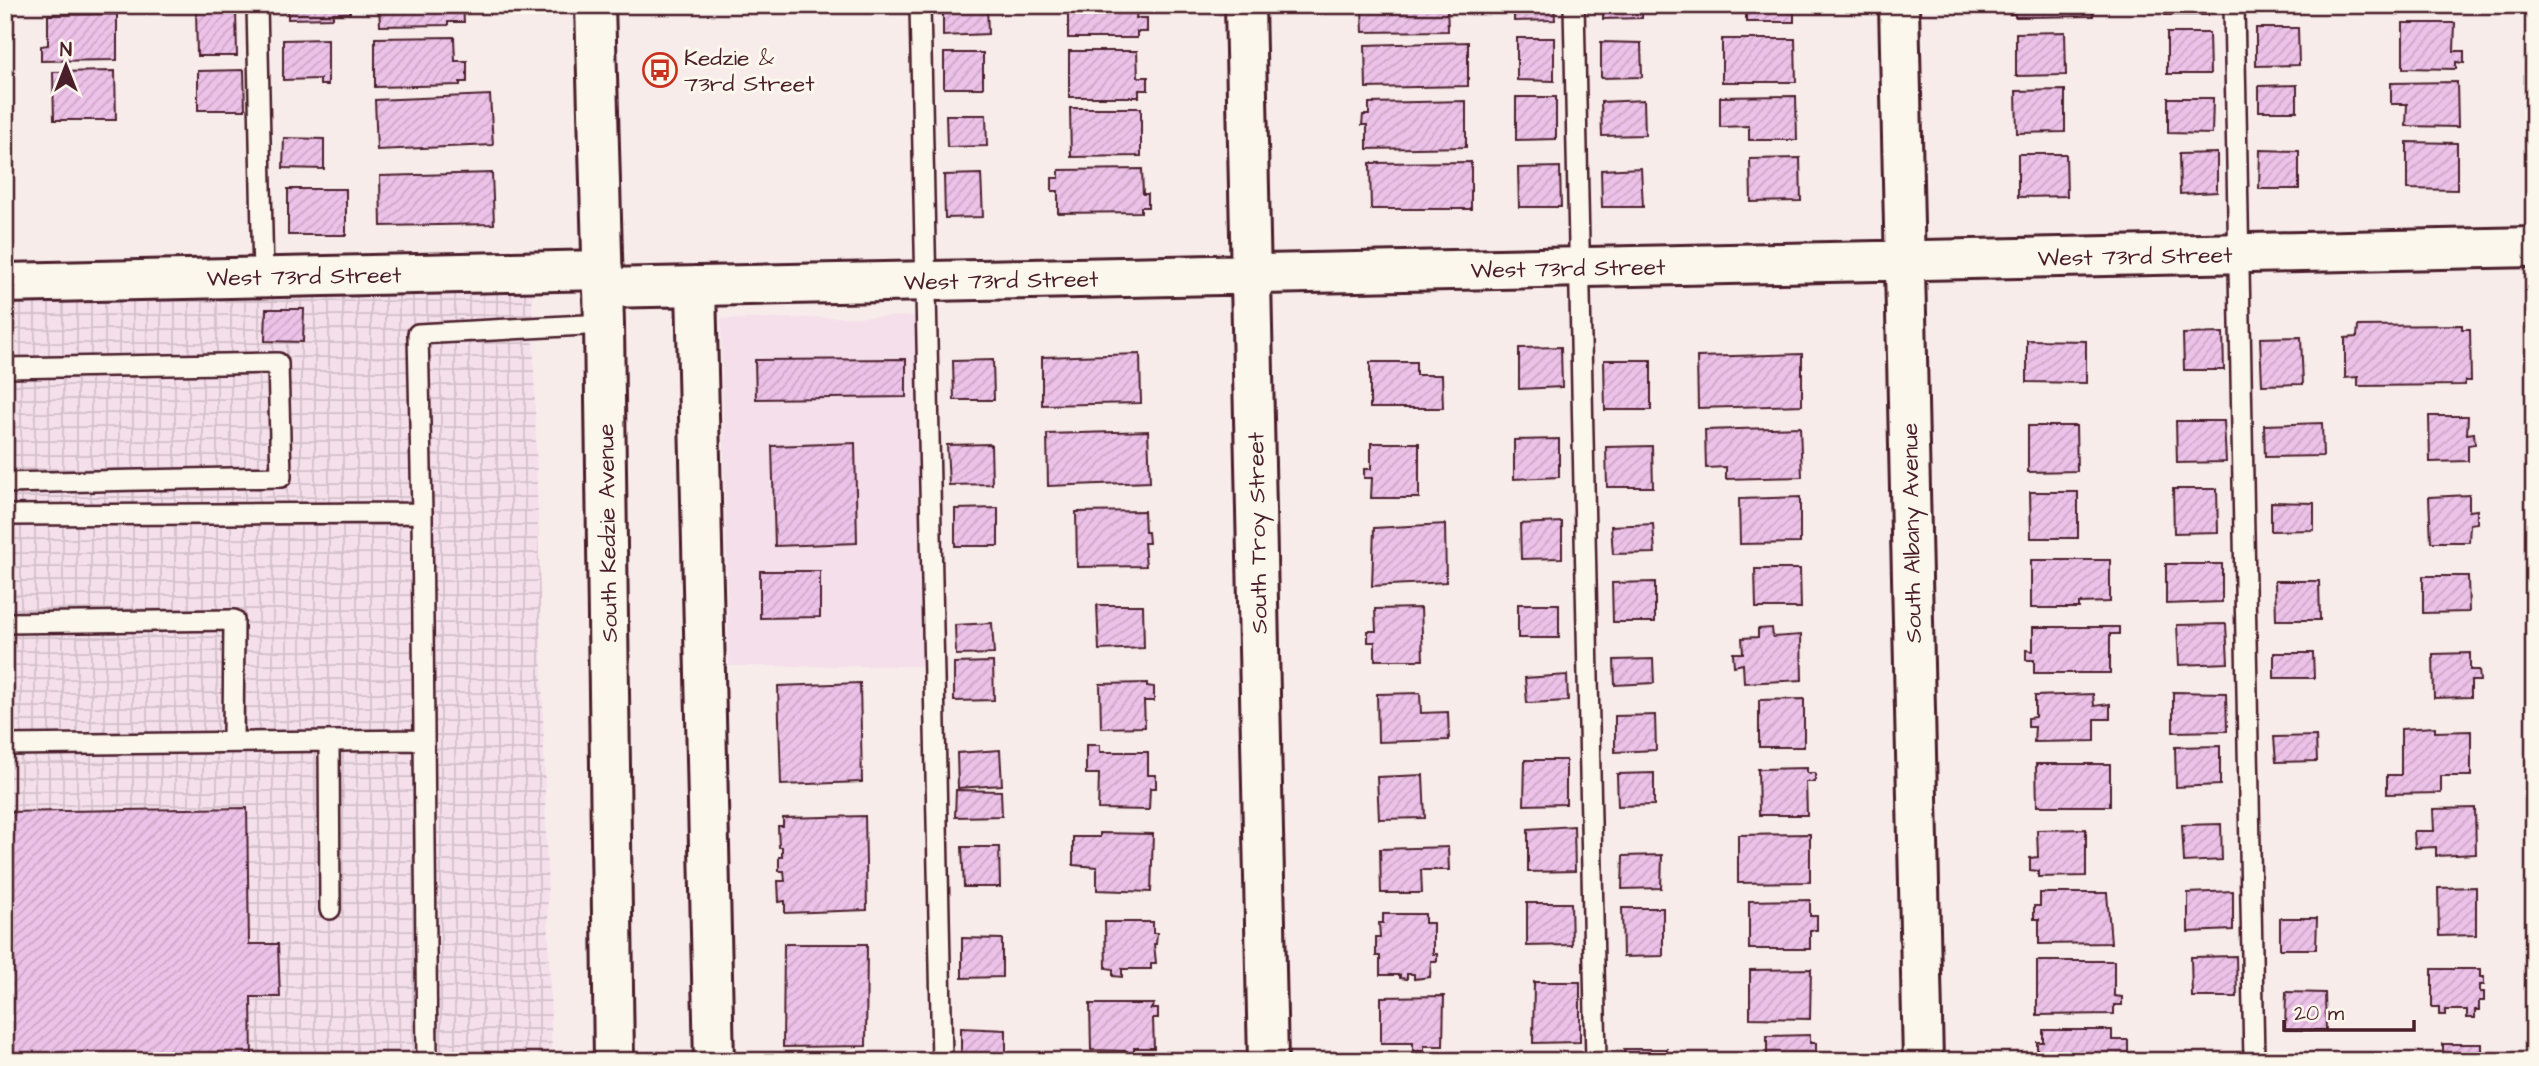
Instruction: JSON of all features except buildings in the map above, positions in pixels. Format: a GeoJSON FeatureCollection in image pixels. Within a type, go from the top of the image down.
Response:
{"type":"FeatureCollection","features":[{"type":"Feature","properties":{"kind":"street","name":"South Kedzie Avenue"},"geometry":{"type":"LineString","coordinates":[[595,5],[603,294],[614,1061]]}},
{"type":"Feature","properties":{"kind":"street","name":"South Troy Street"},"geometry":{"type":"LineString","coordinates":[[1245,5],[1268,1061]]}},
{"type":"Feature","properties":{"kind":"street","name":"South Albany Avenue"},"geometry":{"type":"LineString","coordinates":[[1899,5],[1923,1061]]}},
{"type":"Feature","properties":{"kind":"street","name":"West 73rd Street"},"geometry":{"type":"LineString","coordinates":[[5,282],[263,277],[603,294],[696,286],[2534,247]]}},
{"type":"Feature","properties":{"kind":"street"},"geometry":{"type":"LineString","coordinates":[[696,286],[714,1061]]}},
{"type":"Feature","properties":{"kind":"lane"},"geometry":{"type":"LineString","coordinates":[[257,5],[263,277]]}},
{"type":"Feature","properties":{"kind":"lane"},"geometry":{"type":"LineString","coordinates":[[920,5],[942,1061]]}},
{"type":"Feature","properties":{"kind":"lane"},"geometry":{"type":"LineString","coordinates":[[1574,5],[1596,1061]]}},
{"type":"Feature","properties":{"kind":"lane"},"geometry":{"type":"LineString","coordinates":[[2234,5],[2254,1061]]}},
{"type":"Feature","properties":{"kind":"lane"},"geometry":{"type":"LineString","coordinates":[[426,1061],[418,334],[603,294]]}},
{"type":"Feature","properties":{"kind":"lane"},"geometry":{"type":"LineString","coordinates":[[5,368],[278,363],[281,477],[5,483]]}},
{"type":"Feature","properties":{"kind":"lane"},"geometry":{"type":"LineString","coordinates":[[5,515],[422,513]]}},
{"type":"Feature","properties":{"kind":"lane"},"geometry":{"type":"LineString","coordinates":[[5,623],[234,620],[233,742]]}},
{"type":"Feature","properties":{"kind":"lane"},"geometry":{"type":"LineString","coordinates":[[5,745],[423,740]]}},
{"type":"Feature","properties":{"kind":"lane"},"geometry":{"type":"LineString","coordinates":[[328,741],[330,909]]}},
{"type":"Feature","properties":{"kind":"shaded area"},"geometry":{"type":"Polygon","coordinates":[[[532,288],[552,1061],[5,1061],[5,300],[532,288]]]}},
{"type":"Feature","properties":{"kind":"shaded area"},"geometry":{"type":"Polygon","coordinates":[[[926,316],[934,666],[729,666],[721,319],[926,316]]]}},
{"type":"Feature","properties":{"kind":"place","name":"Kedzie & 73rd Street"},"geometry":{"type":"Point","coordinates":[660,70]}}]}
